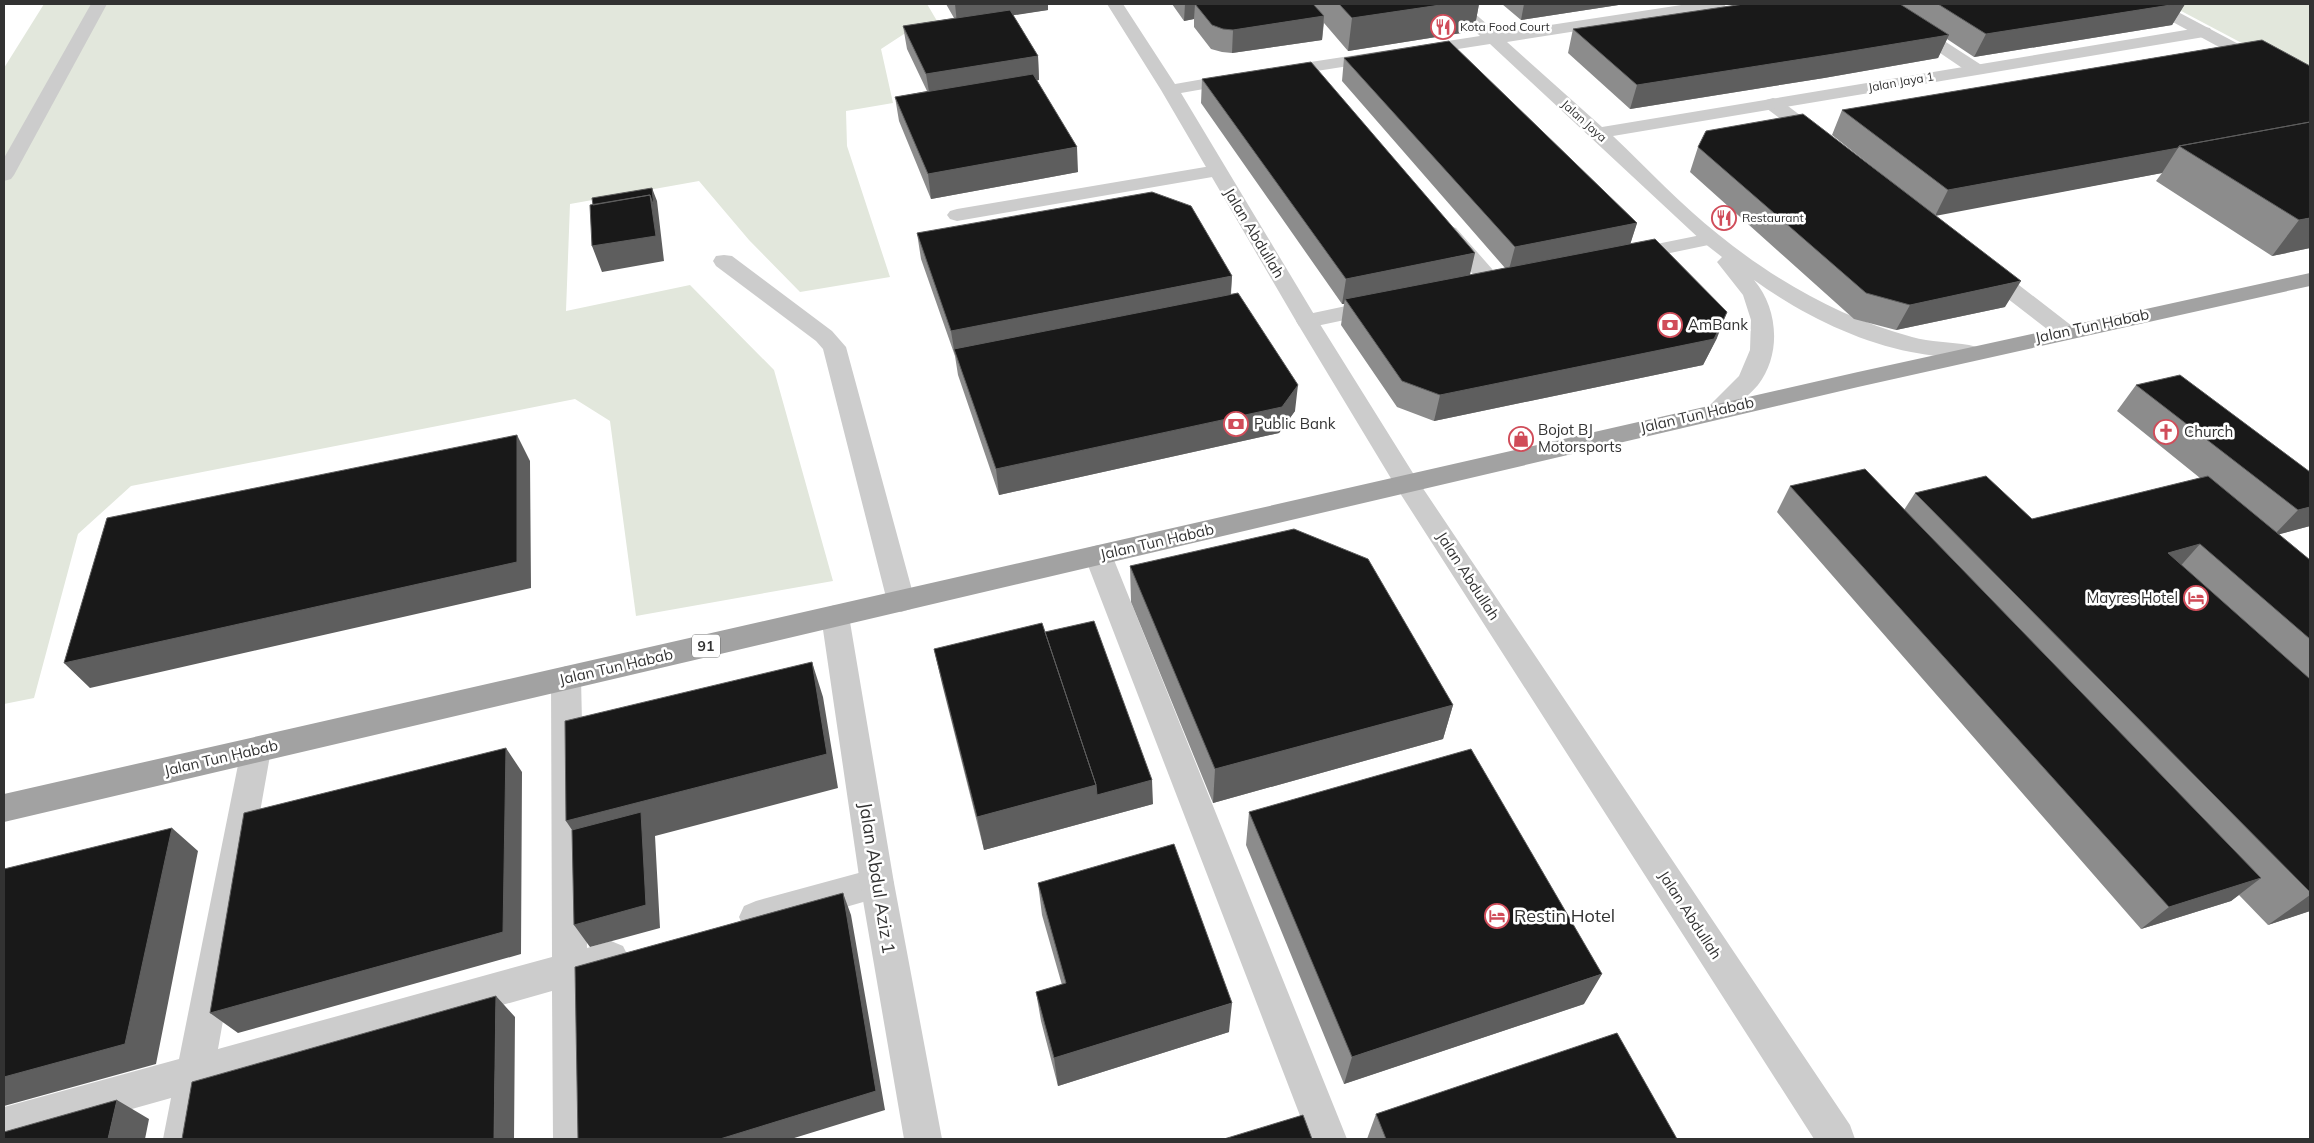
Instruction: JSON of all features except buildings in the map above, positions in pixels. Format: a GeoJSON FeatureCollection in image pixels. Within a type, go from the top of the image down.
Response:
{"type":"FeatureCollection","features":[{"type":"Feature","properties":{"kind":"highway","name":"Jalan Tun Habab"},"geometry":{"type":"LineString","coordinates":[[4,808],[1407,484],[1969,352],[2310,280]]}},
{"type":"Feature","properties":{"kind":"street"},"geometry":{"type":"LineString","coordinates":[[4,175],[99,4]]}},
{"type":"Feature","properties":{"kind":"street","name":"Jalan Abdullah"},"geometry":{"type":"LineString","coordinates":[[1116,4],[1170,90],[1217,172],[1407,484],[1836,1139]]}},
{"type":"Feature","properties":{"kind":"street","name":"Jalan Jaya"},"geometry":{"type":"LineString","coordinates":[[1455,4],[1598,133],[1711,240],[1754,294],[1762,320],[1762,350],[1750,380],[1717,410]]}},
{"type":"Feature","properties":{"kind":"street"},"geometry":{"type":"LineString","coordinates":[[1170,90],[1258,75],[1316,74],[1492,38],[1718,4]]}},
{"type":"Feature","properties":{"kind":"street"},"geometry":{"type":"LineString","coordinates":[[1876,4],[1976,70]]}},
{"type":"Feature","properties":{"kind":"street"},"geometry":{"type":"LineString","coordinates":[[2151,4],[2310,89]]}},
{"type":"Feature","properties":{"kind":"street","name":"Jalan Jaya 1"},"geometry":{"type":"LineString","coordinates":[[1598,133],[2204,32]]}},
{"type":"Feature","properties":{"kind":"street"},"geometry":{"type":"LineString","coordinates":[[1774,104],[1836,153]]}},
{"type":"Feature","properties":{"kind":"street"},"geometry":{"type":"LineString","coordinates":[[957,215],[1217,172]]}},
{"type":"Feature","properties":{"kind":"street"},"geometry":{"type":"LineString","coordinates":[[1436,216],[1492,284]]}},
{"type":"Feature","properties":{"kind":"street"},"geometry":{"type":"LineString","coordinates":[[1606,260],[1711,240]]}},
{"type":"Feature","properties":{"kind":"street","name":"Jalan Jaya"},"geometry":{"type":"LineString","coordinates":[[1711,240],[1815,309],[1862,329],[1912,345],[1969,352]]}},
{"type":"Feature","properties":{"kind":"street"},"geometry":{"type":"LineString","coordinates":[[1970,258],[2064,331]]}},
{"type":"Feature","properties":{"kind":"street"},"geometry":{"type":"LineString","coordinates":[[724,261],[824,336],[834,347],[901,601]]}},
{"type":"Feature","properties":{"kind":"street"},"geometry":{"type":"LineString","coordinates":[[1307,321],[1394,303]]}},
{"type":"Feature","properties":{"kind":"street"},"geometry":{"type":"LineString","coordinates":[[1098,555],[1328,1139]]}},
{"type":"Feature","properties":{"kind":"street","name":"Jalan Abdul Aziz 1"},"geometry":{"type":"LineString","coordinates":[[835,616],[877,883],[923,1139]]}},
{"type":"Feature","properties":{"kind":"street"},"geometry":{"type":"LineString","coordinates":[[566,678],[572,1139]]}},
{"type":"Feature","properties":{"kind":"street"},"geometry":{"type":"LineString","coordinates":[[182,1139],[256,750]]}},
{"type":"Feature","properties":{"kind":"street"},"geometry":{"type":"LineString","coordinates":[[723,926],[877,883]]}},
{"type":"Feature","properties":{"kind":"street"},"geometry":{"type":"LineString","coordinates":[[4,1126],[637,950]]}},
{"type":"Feature","properties":{"kind":"shaded area"},"geometry":{"type":"Polygon","coordinates":[[[44,4],[927,4],[940,26],[904,34],[881,49],[893,103],[846,111],[847,146],[890,277],[800,292],[749,240],[699,181],[570,204],[566,311],[690,285],[774,370],[833,581],[636,616],[610,421],[575,399],[131,486],[78,534],[34,698],[4,704],[4,68],[44,4]]]}},
{"type":"Feature","properties":{"kind":"shaded area"},"geometry":{"type":"Polygon","coordinates":[[[2168,4],[2310,4],[2310,79],[2168,4]]]}},
{"type":"Feature","properties":{"kind":"place","name":"Kota Food Court"},"geometry":{"type":"Point","coordinates":[1443,27]}},
{"type":"Feature","properties":{"kind":"place","name":"Restaurant"},"geometry":{"type":"Point","coordinates":[1724,218]}},
{"type":"Feature","properties":{"kind":"place","name":"AmBank"},"geometry":{"type":"Point","coordinates":[1670,325]}},
{"type":"Feature","properties":{"kind":"place","name":"Public Bank"},"geometry":{"type":"Point","coordinates":[1236,424]}},
{"type":"Feature","properties":{"kind":"place","name":"Church"},"geometry":{"type":"Point","coordinates":[2166,432]}},
{"type":"Feature","properties":{"kind":"place","name":"Bojot BJ Motorsports"},"geometry":{"type":"Point","coordinates":[1521,439]}},
{"type":"Feature","properties":{"kind":"place","name":"Mayres Hotel"},"geometry":{"type":"Point","coordinates":[2196,598]}},
{"type":"Feature","properties":{"kind":"place","name":"Restin Hotel"},"geometry":{"type":"Point","coordinates":[1497,916]}}]}
